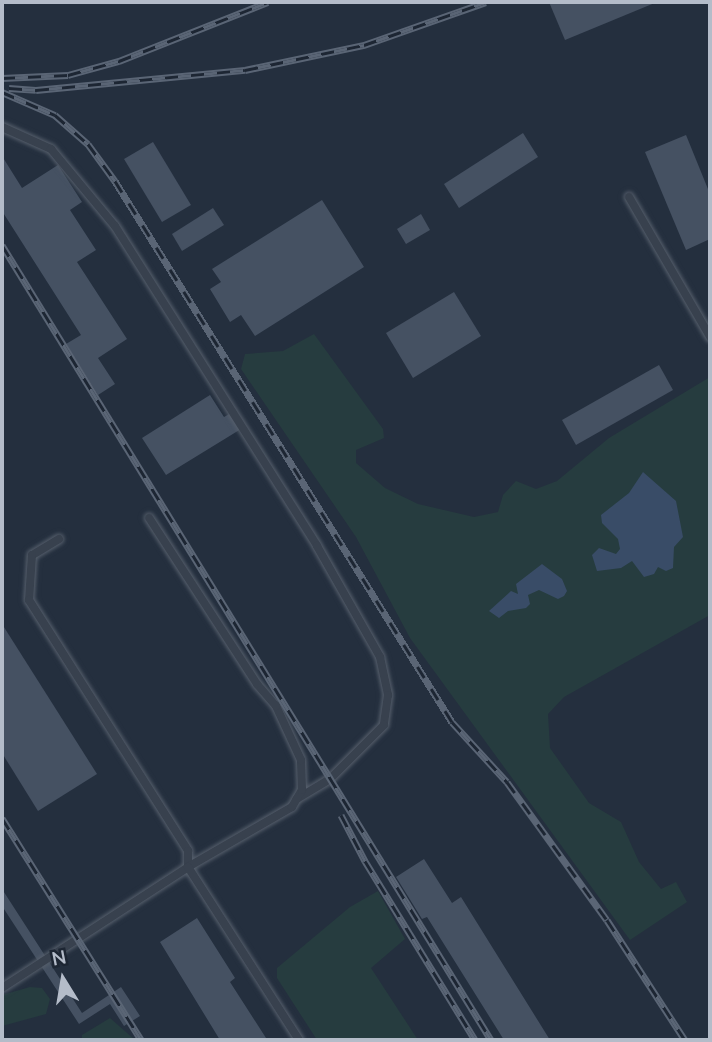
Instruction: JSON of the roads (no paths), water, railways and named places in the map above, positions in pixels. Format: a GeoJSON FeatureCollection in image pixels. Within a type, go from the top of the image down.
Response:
{"type":"FeatureCollection","features":[{"type":"Feature","properties":{"kind":"lane"},"geometry":{"type":"LineString","coordinates":[[2,127],[51,149],[115,226],[317,546],[380,657],[388,695],[384,725],[327,782],[296,799]]}},
{"type":"Feature","properties":{"kind":"lane"},"geometry":{"type":"LineString","coordinates":[[629,197],[710,337]]}},
{"type":"Feature","properties":{"kind":"lane"},"geometry":{"type":"LineString","coordinates":[[2,988],[188,867],[292,807],[302,790],[301,760],[293,734],[149,518]]}},
{"type":"Feature","properties":{"kind":"lane"},"geometry":{"type":"LineString","coordinates":[[59,539],[32,555],[29,600],[188,851],[188,867],[299,1040]]}},
{"type":"Feature","properties":{"kind":"water"},"geometry":{"type":"Polygon","coordinates":[[[643,472],[676,501],[683,537],[674,547],[673,568],[666,571],[658,567],[654,574],[644,577],[632,561],[621,568],[597,571],[592,555],[599,548],[616,554],[620,549],[618,539],[602,523],[601,515],[629,493],[643,472]]]}},
{"type":"Feature","properties":{"kind":"water"},"geometry":{"type":"Polygon","coordinates":[[[542,564],[562,579],[567,591],[564,596],[558,599],[539,590],[528,595],[530,604],[526,608],[508,611],[499,618],[489,611],[511,591],[518,594],[516,584],[542,564]]]}},
{"type":"Feature","properties":{"kind":"railway"},"geometry":{"type":"LineString","coordinates":[[2,78],[68,75],[119,61],[268,2]]}},
{"type":"Feature","properties":{"kind":"railway"},"geometry":{"type":"LineString","coordinates":[[9,88],[36,90],[245,70],[364,45],[486,2]]}},
{"type":"Feature","properties":{"kind":"railway"},"geometry":{"type":"LineString","coordinates":[[2,92],[55,115],[88,144],[115,181],[452,722],[507,782],[607,920],[685,1040]]}},
{"type":"Feature","properties":{"kind":"railway"},"geometry":{"type":"LineString","coordinates":[[2,245],[491,1040]]}},
{"type":"Feature","properties":{"kind":"railway"},"geometry":{"type":"LineString","coordinates":[[341,815],[365,861],[475,1040]]}},
{"type":"Feature","properties":{"kind":"railway"},"geometry":{"type":"LineString","coordinates":[[2,818],[141,1040]]}}]}
